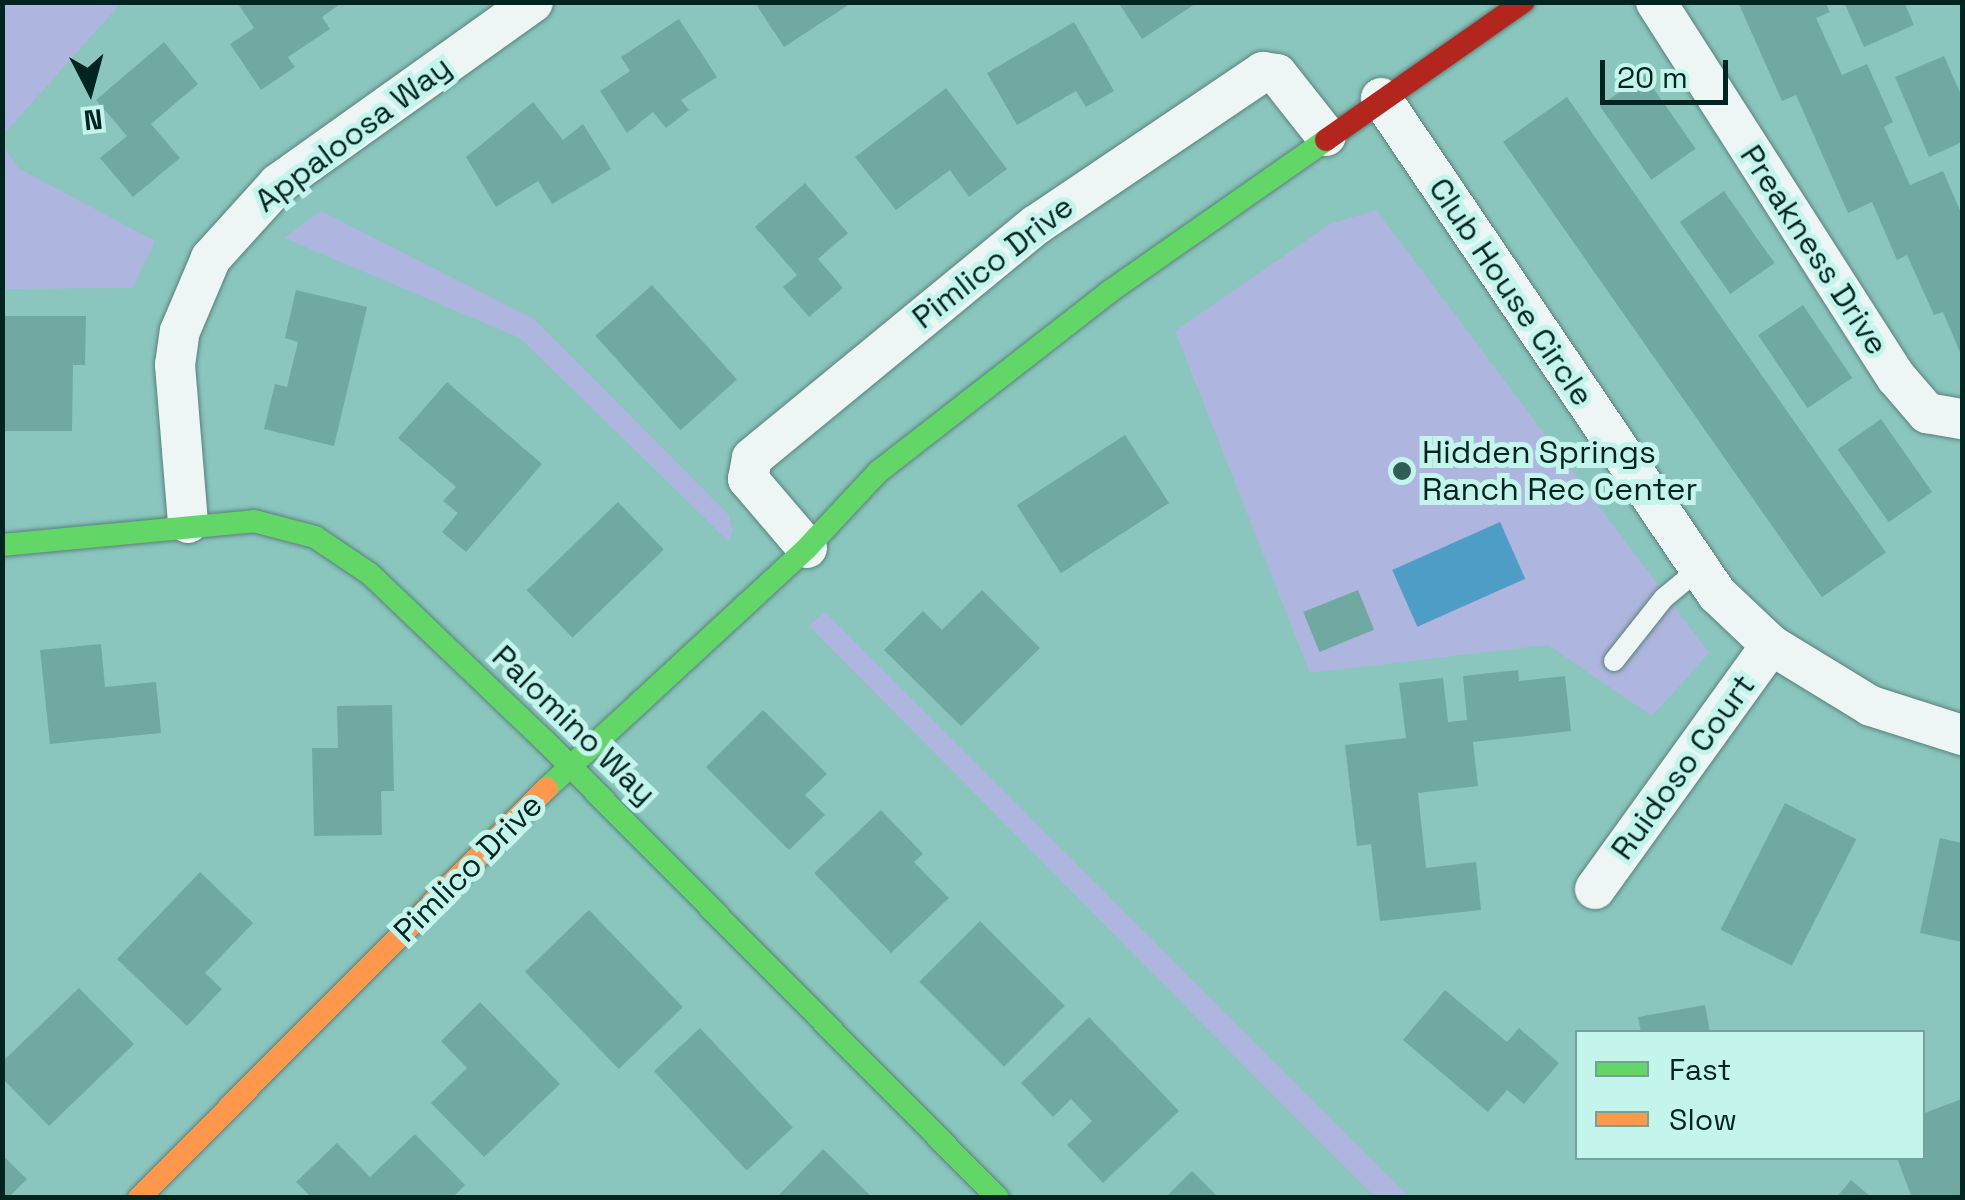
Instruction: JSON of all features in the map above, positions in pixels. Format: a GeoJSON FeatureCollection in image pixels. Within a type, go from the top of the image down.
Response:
{"type":"FeatureCollection","features":[{"type":"Feature","properties":{"kind":"street","name":"Appaloosa Way"},"geometry":{"type":"LineString","coordinates":[[188,523],[175,365],[185,317],[211,258],[278,184],[533,2]]}},
{"type":"Feature","properties":{"kind":"street","name":"Pimlico Drive"},"geometry":{"type":"LineString","coordinates":[[139,1198],[571,766],[807,548],[878,472],[984,386],[1326,136],[1523,2]]}},
{"type":"Feature","properties":{"kind":"street","name":"Preakness Drive"},"geometry":{"type":"LineString","coordinates":[[1656,2],[1896,377],[1927,413],[1962,419]]}},
{"type":"Feature","properties":{"kind":"street","name":"Pimlico Drive"},"geometry":{"type":"LineString","coordinates":[[807,548],[748,479],[752,458],[1036,225],[1262,72],[1276,74],[1326,136]]}},
{"type":"Feature","properties":{"kind":"street","name":"Club House Circle"},"geometry":{"type":"LineString","coordinates":[[1382,98],[1699,569],[1771,645],[1870,706],[1962,735]]}},
{"type":"Feature","properties":{"kind":"street","name":"Palomino Way"},"geometry":{"type":"LineString","coordinates":[[2,545],[188,523],[254,521],[315,537],[370,574],[571,766],[998,1198]]}},
{"type":"Feature","properties":{"kind":"street","name":"Ruidoso Court"},"geometry":{"type":"LineString","coordinates":[[1595,888],[1771,645]]}},
{"type":"Feature","properties":{"kind":"lane"},"geometry":{"type":"LineString","coordinates":[[1614,661],[1664,598],[1699,569]]}},
{"type":"Feature","properties":{"kind":"shaded area"},"geometry":{"type":"Polygon","coordinates":[[[121,3],[3,135],[2,5],[121,3]]]}},
{"type":"Feature","properties":{"kind":"shaded area"},"geometry":{"type":"Polygon","coordinates":[[[2,142],[18,168],[155,241],[133,288],[3,289],[2,142]]]}},
{"type":"Feature","properties":{"kind":"shaded area","name":"Hidden Springs Ranch Rec Center"},"geometry":{"type":"Polygon","coordinates":[[[1376,210],[1709,653],[1652,716],[1548,645],[1310,673],[1175,331],[1330,224],[1376,210]]]}},
{"type":"Feature","properties":{"kind":"shaded area"},"geometry":{"type":"Polygon","coordinates":[[[321,211],[534,319],[728,514],[733,531],[728,541],[520,338],[284,238],[321,211]]]}},
{"type":"Feature","properties":{"kind":"shaded area"},"geometry":{"type":"Polygon","coordinates":[[[1500,522],[1525,579],[1417,627],[1392,570],[1500,522]]]}},
{"type":"Feature","properties":{"kind":"shaded area"},"geometry":{"type":"Polygon","coordinates":[[[825,612],[1409,1197],[1375,1197],[1255,1077],[809,626],[825,612]]]}},
{"type":"Feature","properties":{"kind":"building"},"geometry":{"type":"Polygon","coordinates":[[[237,2],[343,2],[322,17],[330,29],[288,57],[295,67],[261,90],[230,44],[254,28],[237,2]]]}},
{"type":"Feature","properties":{"kind":"building"},"geometry":{"type":"Polygon","coordinates":[[[762,2],[845,2],[847,6],[784,47],[757,6],[762,2]]]}},
{"type":"Feature","properties":{"kind":"building"},"geometry":{"type":"Polygon","coordinates":[[[1118,2],[1198,2],[1142,39],[1118,2]]]}},
{"type":"Feature","properties":{"kind":"building"},"geometry":{"type":"Polygon","coordinates":[[[1738,2],[1825,2],[1830,12],[1816,18],[1842,75],[1867,64],[1893,122],[1884,127],[1910,185],[1943,171],[1962,215],[1962,357],[1943,312],[1934,315],[1907,255],[1897,260],[1872,202],[1848,213],[1796,95],[1782,101],[1738,2]]]}},
{"type":"Feature","properties":{"kind":"building"},"geometry":{"type":"Polygon","coordinates":[[[1844,2],[1904,2],[1914,25],[1864,47],[1844,2]]]}},
{"type":"Feature","properties":{"kind":"building"},"geometry":{"type":"Polygon","coordinates":[[[679,19],[717,77],[681,100],[689,110],[666,128],[653,112],[627,133],[600,91],[630,71],[621,57],[679,19]]]}},
{"type":"Feature","properties":{"kind":"building"},"geometry":{"type":"Polygon","coordinates":[[[1074,22],[1114,91],[1086,107],[1076,91],[1017,125],[987,73],[1074,22]]]}},
{"type":"Feature","properties":{"kind":"building"},"geometry":{"type":"Polygon","coordinates":[[[164,42],[198,84],[151,124],[180,158],[133,197],[100,158],[127,136],[96,100],[164,42]]]}},
{"type":"Feature","properties":{"kind":"building"},"geometry":{"type":"Polygon","coordinates":[[[1944,56],[1962,97],[1962,142],[1929,157],[1895,77],[1944,56]]]}},
{"type":"Feature","properties":{"kind":"building"},"geometry":{"type":"Polygon","coordinates":[[[1644,75],[1696,149],[1651,180],[1600,106],[1644,75]]]}},
{"type":"Feature","properties":{"kind":"building"},"geometry":{"type":"Polygon","coordinates":[[[946,88],[1007,169],[969,197],[950,170],[896,210],[855,157],[946,88]]]}},
{"type":"Feature","properties":{"kind":"building"},"geometry":{"type":"Polygon","coordinates":[[[1567,97],[1886,552],[1822,597],[1503,142],[1567,97]]]}},
{"type":"Feature","properties":{"kind":"building"},"geometry":{"type":"Polygon","coordinates":[[[533,102],[563,140],[583,124],[611,169],[552,204],[538,181],[496,207],[466,157],[533,102]]]}},
{"type":"Feature","properties":{"kind":"building"},"geometry":{"type":"Polygon","coordinates":[[[805,183],[848,233],[818,259],[843,288],[809,317],[783,287],[797,275],[755,227],[805,183]]]}},
{"type":"Feature","properties":{"kind":"building"},"geometry":{"type":"Polygon","coordinates":[[[1724,191],[1774,263],[1730,294],[1680,222],[1724,191]]]}},
{"type":"Feature","properties":{"kind":"building"},"geometry":{"type":"Polygon","coordinates":[[[652,285],[737,379],[681,430],[596,336],[652,285]]]}},
{"type":"Feature","properties":{"kind":"building"},"geometry":{"type":"Polygon","coordinates":[[[296,290],[367,307],[334,446],[264,429],[275,384],[287,387],[298,342],[285,338],[296,290]]]}},
{"type":"Feature","properties":{"kind":"building"},"geometry":{"type":"Polygon","coordinates":[[[1803,305],[1852,378],[1807,408],[1758,335],[1803,305]]]}},
{"type":"Feature","properties":{"kind":"building"},"geometry":{"type":"Polygon","coordinates":[[[2,316],[86,316],[85,365],[73,365],[72,431],[2,431],[2,316]]]}},
{"type":"Feature","properties":{"kind":"building"},"geometry":{"type":"Polygon","coordinates":[[[447,382],[542,464],[466,552],[442,532],[458,513],[443,501],[456,487],[398,438],[447,382]]]}},
{"type":"Feature","properties":{"kind":"building"},"geometry":{"type":"Polygon","coordinates":[[[1881,419],[1932,492],[1889,522],[1838,449],[1881,419]]]}},
{"type":"Feature","properties":{"kind":"building"},"geometry":{"type":"Polygon","coordinates":[[[1125,435],[1169,503],[1061,573],[1017,505],[1125,435]]]}},
{"type":"Feature","properties":{"kind":"building"},"geometry":{"type":"Polygon","coordinates":[[[618,502],[664,549],[572,638],[527,590],[618,502]]]}},
{"type":"Feature","properties":{"kind":"building"},"geometry":{"type":"Polygon","coordinates":[[[982,590],[1040,648],[961,726],[884,650],[923,611],[942,630],[982,590]]]}},
{"type":"Feature","properties":{"kind":"building"},"geometry":{"type":"Polygon","coordinates":[[[1358,590],[1374,630],[1319,652],[1303,612],[1358,590]]]}},
{"type":"Feature","properties":{"kind":"building"},"geometry":{"type":"Polygon","coordinates":[[[101,644],[105,687],[156,682],[161,733],[50,744],[40,650],[101,644]]]}},
{"type":"Feature","properties":{"kind":"building"},"geometry":{"type":"Polygon","coordinates":[[[1518,670],[1519,681],[1565,676],[1571,731],[1473,742],[1478,786],[1418,793],[1426,868],[1476,862],[1481,910],[1380,921],[1371,844],[1357,846],[1345,745],[1406,738],[1399,683],[1443,678],[1448,722],[1467,720],[1463,676],[1518,670]]]}},
{"type":"Feature","properties":{"kind":"building"},"geometry":{"type":"Polygon","coordinates":[[[392,705],[394,791],[381,791],[382,835],[314,836],[312,748],[338,748],[337,706],[392,705]]]}},
{"type":"Feature","properties":{"kind":"building"},"geometry":{"type":"Polygon","coordinates":[[[763,710],[827,774],[805,795],[825,815],[789,850],[706,767],[763,710]]]}},
{"type":"Feature","properties":{"kind":"building"},"geometry":{"type":"Polygon","coordinates":[[[1785,803],[1856,839],[1792,966],[1721,930],[1785,803]]]}},
{"type":"Feature","properties":{"kind":"building"},"geometry":{"type":"Polygon","coordinates":[[[881,810],[923,854],[914,862],[949,898],[891,953],[814,873],[881,810]]]}},
{"type":"Feature","properties":{"kind":"building"},"geometry":{"type":"Polygon","coordinates":[[[1940,838],[1962,843],[1962,942],[1920,933],[1940,838]]]}},
{"type":"Feature","properties":{"kind":"building"},"geometry":{"type":"Polygon","coordinates":[[[200,872],[253,923],[205,973],[222,989],[187,1026],[117,959],[200,872]]]}},
{"type":"Feature","properties":{"kind":"building"},"geometry":{"type":"Polygon","coordinates":[[[589,910],[683,1007],[619,1069],[525,972],[589,910]]]}},
{"type":"Feature","properties":{"kind":"building"},"geometry":{"type":"Polygon","coordinates":[[[980,921],[1065,1006],[1004,1067],[919,982],[980,921]]]}},
{"type":"Feature","properties":{"kind":"building"},"geometry":{"type":"Polygon","coordinates":[[[79,988],[134,1044],[49,1126],[2,1078],[2,1062],[79,988]]]}},
{"type":"Feature","properties":{"kind":"building"},"geometry":{"type":"Polygon","coordinates":[[[1445,990],[1507,1042],[1519,1028],[1559,1063],[1524,1104],[1507,1090],[1488,1112],[1403,1040],[1445,990]]]}},
{"type":"Feature","properties":{"kind":"building"},"geometry":{"type":"Polygon","coordinates":[[[480,1002],[560,1084],[484,1157],[431,1103],[467,1068],[441,1041],[480,1002]]]}},
{"type":"Feature","properties":{"kind":"building"},"geometry":{"type":"Polygon","coordinates":[[[1705,1005],[1710,1030],[1641,1030],[1638,1017],[1705,1005]]]}},
{"type":"Feature","properties":{"kind":"building"},"geometry":{"type":"Polygon","coordinates":[[[1089,1017],[1179,1111],[1103,1183],[1067,1145],[1092,1121],[1071,1099],[1053,1117],[1021,1083],[1089,1017]]]}},
{"type":"Feature","properties":{"kind":"building"},"geometry":{"type":"Polygon","coordinates":[[[700,1028],[793,1127],[747,1170],[654,1071],[700,1028]]]}},
{"type":"Feature","properties":{"kind":"building"},"geometry":{"type":"Polygon","coordinates":[[[1962,1099],[1962,1198],[1912,1198],[1898,1160],[1925,1160],[1925,1113],[1962,1099]]]}},
{"type":"Feature","properties":{"kind":"building"},"geometry":{"type":"Polygon","coordinates":[[[415,1134],[465,1185],[452,1198],[312,1198],[296,1182],[337,1143],[370,1177],[415,1134]]]}},
{"type":"Feature","properties":{"kind":"building"},"geometry":{"type":"Polygon","coordinates":[[[823,1149],[873,1198],[776,1198],[823,1149]]]}},
{"type":"Feature","properties":{"kind":"building"},"geometry":{"type":"Polygon","coordinates":[[[2,1155],[27,1179],[8,1198],[2,1198],[2,1155]]]}},
{"type":"Feature","properties":{"kind":"building"},"geometry":{"type":"Polygon","coordinates":[[[1192,1171],[1219,1198],[1165,1198],[1192,1171]]]}},
{"type":"Feature","properties":{"kind":"building"},"geometry":{"type":"Polygon","coordinates":[[[1851,1180],[1872,1198],[1836,1198],[1851,1180]]]}},
{"type":"Feature","properties":{"kind":"traffic: fast"},"geometry":{"type":"LineString","coordinates":[[547,788],[807,548],[878,472],[1109,292],[1326,140]]}},
{"type":"Feature","properties":{"kind":"traffic: fast"},"geometry":{"type":"LineString","coordinates":[[2,545],[254,521],[315,537],[370,574],[544,740],[998,1198]]}},
{"type":"Feature","properties":{"kind":"traffic: slow"},"geometry":{"type":"LineString","coordinates":[[139,1198],[547,788]]}},
{"type":"Feature","properties":{"kind":"traffic: jam"},"geometry":{"type":"LineString","coordinates":[[1326,140],[1523,2]]}},
{"type":"Feature","properties":{"kind":"place","name":"Hidden Springs Ranch Rec Center"},"geometry":{"type":"Point","coordinates":[1402,471]}}]}
